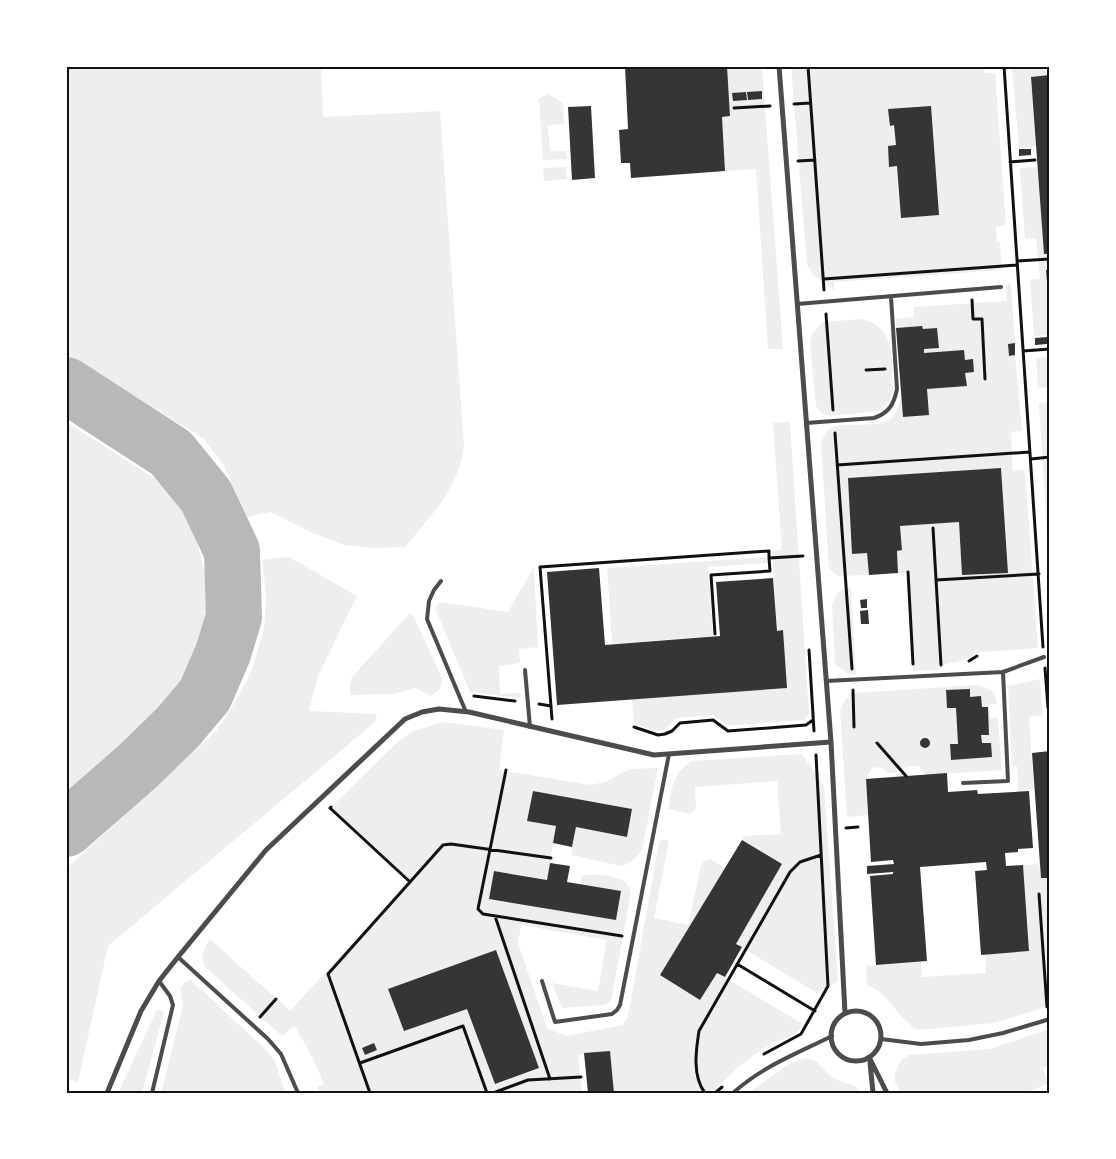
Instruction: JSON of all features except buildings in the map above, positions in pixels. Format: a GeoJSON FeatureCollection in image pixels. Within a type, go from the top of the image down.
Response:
{"type":"FeatureCollection","features":[{"type":"Feature","properties":{"kind":"street"},"geometry":{"type":"LineString","coordinates":[[779,66],[831,742],[845,1013]]}},
{"type":"Feature","properties":{"kind":"street"},"geometry":{"type":"LineString","coordinates":[[107,1093],[141,1010],[178,957],[266,850],[405,719],[422,712],[439,709],[466,712],[654,756],[831,742]]}},
{"type":"Feature","properties":{"kind":"street"},"geometry":{"type":"LineString","coordinates":[[860,1011],[874,1018],[881,1031],[881,1039],[875,1052],[869,1057],[855,1060],[848,1059],[836,1050],[832,1036],[835,1023],[845,1013],[860,1011]]}},
{"type":"Feature","properties":{"kind":"street"},"geometry":{"type":"LineString","coordinates":[[869,1057],[873,1093]]}},
{"type":"Feature","properties":{"kind":"street"},"geometry":{"type":"LineString","coordinates":[[869,1057],[887,1093]]}},
{"type":"Feature","properties":{"kind":"lane"},"geometry":{"type":"LineString","coordinates":[[797,304],[1001,287]]}},
{"type":"Feature","properties":{"kind":"lane"},"geometry":{"type":"LineString","coordinates":[[806,423],[874,418],[885,414],[895,401],[891,297]]}},
{"type":"Feature","properties":{"kind":"lane"},"geometry":{"type":"LineString","coordinates":[[441,581],[434,590],[427,619],[466,712]]}},
{"type":"Feature","properties":{"kind":"lane"},"geometry":{"type":"LineString","coordinates":[[826,681],[1003,672],[1044,657]]}},
{"type":"Feature","properties":{"kind":"lane"},"geometry":{"type":"LineString","coordinates":[[525,670],[530,727]]}},
{"type":"Feature","properties":{"kind":"lane"},"geometry":{"type":"LineString","coordinates":[[963,783],[1008,781],[1003,672]]}},
{"type":"Feature","properties":{"kind":"lane"},"geometry":{"type":"LineString","coordinates":[[542,981],[555,1022],[612,1014],[620,1005],[669,754]]}},
{"type":"Feature","properties":{"kind":"lane"},"geometry":{"type":"LineString","coordinates":[[178,957],[282,1054],[298,1093]]}},
{"type":"Feature","properties":{"kind":"lane"},"geometry":{"type":"LineString","coordinates":[[152,1093],[173,1005],[170,996],[159,982]]}},
{"type":"Feature","properties":{"kind":"lane"},"geometry":{"type":"LineString","coordinates":[[881,1039],[921,1044],[969,1040],[1003,1034],[1050,1019]]}},
{"type":"Feature","properties":{"kind":"lane"},"geometry":{"type":"LineString","coordinates":[[733,1093],[758,1073],[784,1058],[832,1036]]}},
{"type":"Feature","properties":{"kind":"path"},"geometry":{"type":"LineString","coordinates":[[808,66],[854,727]]}},
{"type":"Feature","properties":{"kind":"path"},"geometry":{"type":"LineString","coordinates":[[1004,66],[1038,574],[1048,708],[1050,708]]}},
{"type":"Feature","properties":{"kind":"path"},"geometry":{"type":"LineString","coordinates":[[1010,162],[1036,160]]}},
{"type":"Feature","properties":{"kind":"path"},"geometry":{"type":"LineString","coordinates":[[824,279],[1050,260]]}},
{"type":"Feature","properties":{"kind":"path"},"geometry":{"type":"LineString","coordinates":[[971,290],[973,319],[982,319],[986,379]]}},
{"type":"Feature","properties":{"kind":"path"},"geometry":{"type":"LineString","coordinates":[[1023,351],[1050,349]]}},
{"type":"Feature","properties":{"kind":"path"},"geometry":{"type":"LineString","coordinates":[[866,370],[895,369]]}},
{"type":"Feature","properties":{"kind":"path"},"geometry":{"type":"LineString","coordinates":[[837,465],[1030,452]]}},
{"type":"Feature","properties":{"kind":"path"},"geometry":{"type":"LineString","coordinates":[[1031,459],[1050,457]]}},
{"type":"Feature","properties":{"kind":"path"},"geometry":{"type":"LineString","coordinates":[[933,528],[942,675]]}},
{"type":"Feature","properties":{"kind":"path"},"geometry":{"type":"LineString","coordinates":[[553,732],[540,567],[769,551],[770,571],[711,575],[715,634]]}},
{"type":"Feature","properties":{"kind":"path"},"geometry":{"type":"LineString","coordinates":[[769,558],[803,556],[804,565]]}},
{"type":"Feature","properties":{"kind":"path"},"geometry":{"type":"LineString","coordinates":[[908,572],[913,672]]}},
{"type":"Feature","properties":{"kind":"path"},"geometry":{"type":"LineString","coordinates":[[936,580],[1038,574]]}},
{"type":"Feature","properties":{"kind":"path"},"geometry":{"type":"LineString","coordinates":[[757,1058],[801,1034],[828,986],[808,642]]}},
{"type":"Feature","properties":{"kind":"path"},"geometry":{"type":"LineString","coordinates":[[474,696],[551,706]]}},
{"type":"Feature","properties":{"kind":"path"},"geometry":{"type":"LineString","coordinates":[[634,728],[658,735],[672,731],[680,723],[713,720],[728,731],[806,725],[813,719]]}},
{"type":"Feature","properties":{"kind":"path"},"geometry":{"type":"LineString","coordinates":[[877,743],[906,776]]}},
{"type":"Feature","properties":{"kind":"path"},"geometry":{"type":"LineString","coordinates":[[506,770],[478,909],[483,914],[633,938]]}},
{"type":"Feature","properties":{"kind":"path"},"geometry":{"type":"LineString","coordinates":[[337,801],[330,808],[409,881]]}},
{"type":"Feature","properties":{"kind":"path"},"geometry":{"type":"LineString","coordinates":[[370,1093],[328,974],[443,846],[451,844],[551,858]]}},
{"type":"Feature","properties":{"kind":"path"},"geometry":{"type":"LineString","coordinates":[[705,1093],[700,1085],[695,1052],[699,1030],[790,872],[800,862],[821,855]]}},
{"type":"Feature","properties":{"kind":"path"},"geometry":{"type":"LineString","coordinates":[[1039,894],[1046,1007]]}},
{"type":"Feature","properties":{"kind":"path"},"geometry":{"type":"LineString","coordinates":[[495,916],[550,1079]]}},
{"type":"Feature","properties":{"kind":"path"},"geometry":{"type":"LineString","coordinates":[[737,964],[814,1011]]}},
{"type":"Feature","properties":{"kind":"path"},"geometry":{"type":"LineString","coordinates":[[253,1026],[276,999]]}},
{"type":"Feature","properties":{"kind":"path"},"geometry":{"type":"LineString","coordinates":[[360,1063],[463,1026],[487,1093]]}},
{"type":"Feature","properties":{"kind":"path"},"geometry":{"type":"LineString","coordinates":[[493,1093],[528,1080],[580,1077]]}},
{"type":"Feature","properties":{"kind":"path"},"geometry":{"type":"LineString","coordinates":[[715,1093],[726,1083]]}},
{"type":"Feature","properties":{"kind":"shaded area"},"geometry":{"type":"Polygon","coordinates":[[[66,66],[321,66],[323,117],[440,111],[464,446],[461,461],[450,488],[434,512],[405,547],[373,548],[345,545],[315,534],[271,512],[246,517],[224,466],[204,439],[66,354],[66,66]]]}},
{"type":"Feature","properties":{"kind":"shaded area"},"geometry":{"type":"Polygon","coordinates":[[[727,66],[762,66],[783,349],[768,349],[756,169],[725,171],[722,117],[730,116],[727,66]]]}},
{"type":"Feature","properties":{"kind":"shaded area"},"geometry":{"type":"Polygon","coordinates":[[[791,66],[984,66],[985,73],[995,73],[1006,225],[996,227],[997,241],[1000,241],[1002,270],[834,282],[834,290],[814,275],[807,265],[791,66]]]}},
{"type":"Feature","properties":{"kind":"shaded area"},"geometry":{"type":"Polygon","coordinates":[[[1012,66],[1046,66],[1046,76],[1031,77],[1036,146],[1019,148],[1012,66]]]}},
{"type":"Feature","properties":{"kind":"shaded area"},"geometry":{"type":"Polygon","coordinates":[[[549,94],[563,103],[564,124],[548,125],[550,151],[566,151],[567,159],[543,160],[539,98],[549,94]]]}},
{"type":"Feature","properties":{"kind":"shaded area"},"geometry":{"type":"Polygon","coordinates":[[[566,167],[567,179],[544,181],[543,168],[566,167]]]}},
{"type":"Feature","properties":{"kind":"shaded area"},"geometry":{"type":"Polygon","coordinates":[[[1038,167],[1050,254],[1050,270],[1046,271],[1050,310],[1050,335],[1034,336],[1030,280],[1040,279],[1036,238],[1025,239],[1020,168],[1038,167]]]}},
{"type":"Feature","properties":{"kind":"shaded area"},"geometry":{"type":"Polygon","coordinates":[[[1011,284],[1015,343],[1008,344],[1009,356],[1015,355],[1022,431],[1011,432],[1013,471],[1025,470],[1038,648],[980,652],[962,661],[945,664],[938,670],[913,671],[908,573],[898,573],[897,551],[902,550],[900,526],[959,522],[962,575],[1007,573],[1001,468],[848,478],[867,553],[869,575],[838,576],[829,569],[821,443],[825,433],[832,428],[884,422],[895,413],[902,397],[927,389],[966,386],[965,373],[974,372],[973,360],[924,353],[924,349],[939,348],[937,328],[923,329],[922,326],[896,328],[896,319],[914,317],[914,307],[1007,301],[1006,285],[1011,284]]]}},
{"type":"Feature","properties":{"kind":"shaded area"},"geometry":{"type":"Polygon","coordinates":[[[862,319],[874,323],[887,338],[892,357],[893,391],[891,399],[879,411],[829,416],[822,413],[816,406],[810,342],[812,334],[823,322],[862,319]]]}},
{"type":"Feature","properties":{"kind":"shaded area"},"geometry":{"type":"Polygon","coordinates":[[[1050,357],[1050,582],[1039,405],[1039,403],[1049,402],[1048,387],[1038,388],[1036,358],[1050,357]]]}},
{"type":"Feature","properties":{"kind":"shaded area"},"geometry":{"type":"Polygon","coordinates":[[[66,422],[175,491],[196,538],[210,594],[199,643],[182,689],[66,794],[66,422]]]}},
{"type":"Feature","properties":{"kind":"shaded area"},"geometry":{"type":"Polygon","coordinates":[[[790,422],[809,714],[804,720],[727,726],[714,715],[677,718],[666,728],[657,731],[634,723],[632,699],[782,630],[777,631],[772,551],[782,550],[773,423],[790,422]]]}},
{"type":"Feature","properties":{"kind":"shaded area"},"geometry":{"type":"Polygon","coordinates":[[[289,557],[357,596],[318,676],[309,711],[377,714],[374,723],[108,946],[78,1082],[66,1080],[66,869],[216,731],[237,699],[251,672],[264,629],[266,595],[262,560],[289,557]]]}},
{"type":"Feature","properties":{"kind":"shaded area"},"geometry":{"type":"Polygon","coordinates":[[[767,557],[767,563],[708,567],[713,636],[612,644],[607,568],[767,557]]]}},
{"type":"Feature","properties":{"kind":"shaded area"},"geometry":{"type":"Polygon","coordinates":[[[534,567],[538,647],[519,649],[520,663],[499,666],[500,694],[521,693],[519,698],[470,692],[435,608],[440,602],[508,612],[534,567]]]}},
{"type":"Feature","properties":{"kind":"shaded area"},"geometry":{"type":"Polygon","coordinates":[[[846,588],[851,588],[856,675],[848,674],[835,664],[832,604],[837,593],[846,588]]]}},
{"type":"Feature","properties":{"kind":"shaded area"},"geometry":{"type":"Polygon","coordinates":[[[410,613],[414,617],[442,678],[440,689],[431,696],[416,688],[394,694],[350,695],[352,677],[410,613]]]}},
{"type":"Feature","properties":{"kind":"shaded area"},"geometry":{"type":"Polygon","coordinates":[[[1040,679],[1043,715],[1029,717],[1034,789],[1018,791],[1017,766],[1012,766],[1008,686],[1040,679]]]}},
{"type":"Feature","properties":{"kind":"shaded area"},"geometry":{"type":"Polygon","coordinates":[[[978,685],[985,687],[995,696],[997,704],[989,705],[990,718],[998,718],[1002,770],[926,775],[919,766],[908,766],[901,772],[887,773],[881,767],[872,768],[866,779],[868,815],[847,817],[840,711],[845,700],[853,693],[978,685]]]}},
{"type":"Feature","properties":{"kind":"shaded area"},"geometry":{"type":"Polygon","coordinates":[[[443,722],[504,730],[499,770],[590,785],[605,782],[630,769],[658,768],[642,850],[630,862],[621,866],[571,855],[576,827],[627,837],[632,809],[533,791],[527,821],[556,826],[547,880],[494,871],[489,899],[616,920],[621,891],[580,885],[582,876],[610,876],[626,883],[631,892],[611,1001],[605,1005],[562,1008],[552,983],[598,991],[607,940],[521,925],[518,943],[547,1028],[566,1036],[623,1025],[628,1016],[659,843],[663,839],[669,841],[654,918],[688,925],[702,862],[710,859],[725,868],[660,975],[700,1000],[717,973],[803,1024],[801,1028],[750,1058],[712,1093],[614,1093],[610,1051],[578,1055],[582,1093],[319,1093],[317,1087],[324,1084],[303,1040],[294,1026],[282,1036],[204,966],[203,952],[210,939],[290,1011],[409,881],[330,808],[400,740],[414,731],[443,722]],[[496,950],[467,1009],[495,1084],[539,1069],[496,950]]]}},
{"type":"Feature","properties":{"kind":"shaded area"},"geometry":{"type":"Polygon","coordinates":[[[802,754],[824,786],[838,982],[817,993],[736,944],[782,865],[742,840],[743,836],[781,834],[777,781],[695,787],[696,808],[691,814],[668,809],[676,776],[692,761],[802,754]]]}},
{"type":"Feature","properties":{"kind":"shaded area"},"geometry":{"type":"Polygon","coordinates":[[[1039,864],[1041,878],[1050,878],[1050,1006],[994,1023],[918,1030],[904,1019],[883,995],[867,985],[866,966],[921,962],[922,977],[986,973],[985,954],[1029,951],[1023,865],[1039,864]]]}},
{"type":"Feature","properties":{"kind":"shaded area"},"geometry":{"type":"Polygon","coordinates":[[[191,980],[265,1049],[275,1061],[285,1093],[161,1093],[183,1005],[180,988],[184,983],[191,980]]]}},
{"type":"Feature","properties":{"kind":"shaded area"},"geometry":{"type":"Polygon","coordinates":[[[157,1010],[164,1012],[142,1093],[118,1093],[157,1010]]]}},
{"type":"Feature","properties":{"kind":"shaded area"},"geometry":{"type":"Polygon","coordinates":[[[1050,1029],[1050,1065],[1043,1068],[1048,1084],[1024,1093],[901,1093],[895,1082],[895,1073],[901,1060],[909,1055],[990,1049],[1050,1029]]]}},
{"type":"Feature","properties":{"kind":"shaded area"},"geometry":{"type":"Polygon","coordinates":[[[805,1058],[818,1063],[834,1078],[857,1087],[858,1093],[749,1093],[789,1064],[805,1058]]]}},
{"type":"Feature","properties":{"kind":"taxiway"},"geometry":{"type":"LineString","coordinates":[[66,385],[171,453],[206,496],[232,551],[234,617],[223,653],[205,695],[178,727],[138,766],[66,829]]}}]}
